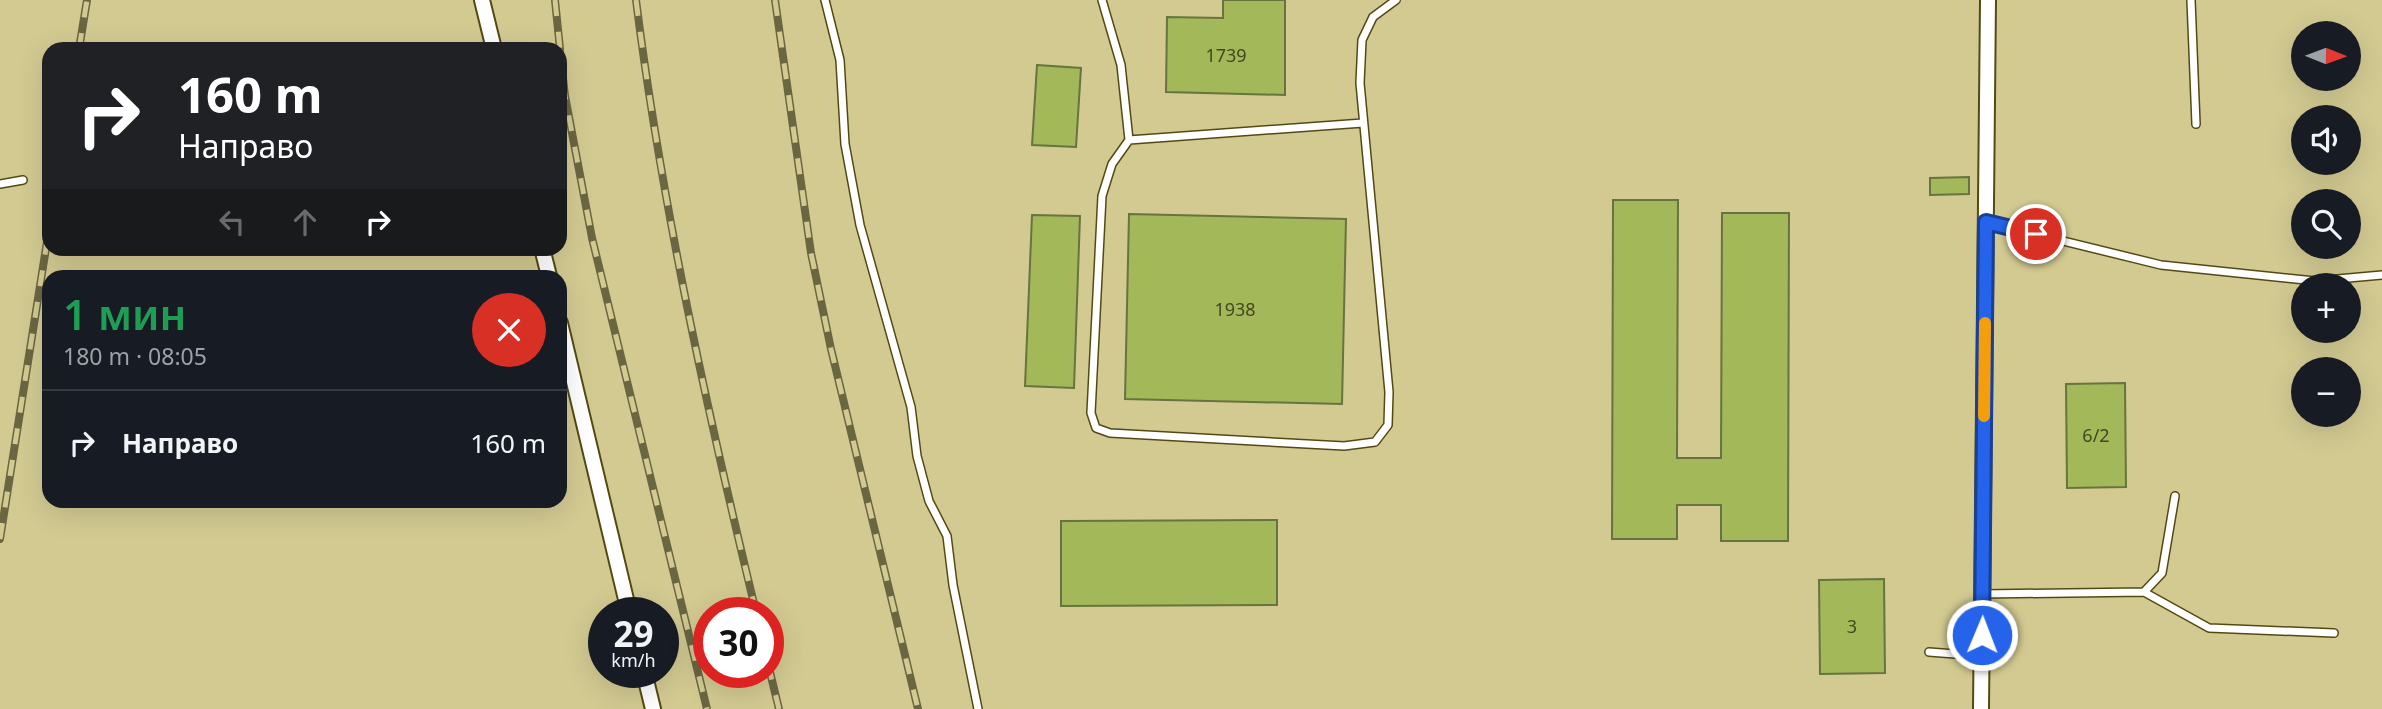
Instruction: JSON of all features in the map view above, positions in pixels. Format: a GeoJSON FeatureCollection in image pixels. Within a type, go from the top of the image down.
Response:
{"type":"FeatureCollection","features":[{"type":"Feature","properties":{"kind":"street"},"geometry":{"type":"LineString","coordinates":[[482,0],[492,42]]}},
{"type":"Feature","properties":{"kind":"street"},"geometry":{"type":"LineString","coordinates":[[1981,709],[1988,0]]}},
{"type":"Feature","properties":{"kind":"street"},"geometry":{"type":"LineString","coordinates":[[567,352],[625,597]]}},
{"type":"Feature","properties":{"kind":"street"},"geometry":{"type":"LineString","coordinates":[[648,688],[653,709]]}},
{"type":"Feature","properties":{"kind":"lane"},"geometry":{"type":"LineString","coordinates":[[825,0],[840,60],[845,144],[860,225],[911,407],[917,456],[929,501],[947,536],[953,585],[978,709]]}},
{"type":"Feature","properties":{"kind":"lane"},"geometry":{"type":"LineString","coordinates":[[1102,0],[1121,65],[1129,140],[1112,164],[1102,196],[1091,413],[1096,428],[1110,433],[1344,446],[1375,442],[1388,425],[1389,392],[1360,83],[1362,40],[1373,18],[1396,0]]}},
{"type":"Feature","properties":{"kind":"lane"},"geometry":{"type":"LineString","coordinates":[[2191,0],[2196,124]]}},
{"type":"Feature","properties":{"kind":"lane"},"geometry":{"type":"LineString","coordinates":[[1129,140],[1363,124]]}},
{"type":"Feature","properties":{"kind":"lane"},"geometry":{"type":"LineString","coordinates":[[0,184],[23,180]]}},
{"type":"Feature","properties":{"kind":"lane"},"geometry":{"type":"LineString","coordinates":[[1986,222],[2161,265],[2315,281],[2382,275]]}},
{"type":"Feature","properties":{"kind":"lane"},"geometry":{"type":"LineString","coordinates":[[2144,592],[2162,573],[2175,496]]}},
{"type":"Feature","properties":{"kind":"lane"},"geometry":{"type":"LineString","coordinates":[[1983,594],[2144,592],[2209,628],[2334,633]]}},
{"type":"Feature","properties":{"kind":"lane"},"geometry":{"type":"LineString","coordinates":[[1929,652],[1982,656]]}},
{"type":"Feature","properties":{"kind":"building"},"geometry":{"type":"Polygon","coordinates":[[[1223,0],[1285,0],[1285,95],[1166,92],[1167,17],[1223,18],[1223,0]]]}},
{"type":"Feature","properties":{"kind":"building"},"geometry":{"type":"Polygon","coordinates":[[[1037,65],[1081,68],[1076,147],[1032,145],[1037,65]]]}},
{"type":"Feature","properties":{"kind":"building"},"geometry":{"type":"Polygon","coordinates":[[[1969,177],[1969,194],[1930,195],[1930,178],[1969,177]]]}},
{"type":"Feature","properties":{"kind":"building"},"geometry":{"type":"Polygon","coordinates":[[[1613,200],[1678,200],[1677,458],[1721,458],[1722,213],[1789,213],[1788,541],[1721,541],[1721,505],[1677,505],[1677,539],[1612,539],[1613,200]]]}},
{"type":"Feature","properties":{"kind":"building"},"geometry":{"type":"Polygon","coordinates":[[[1129,214],[1346,219],[1342,404],[1125,399],[1129,214]]]}},
{"type":"Feature","properties":{"kind":"building"},"geometry":{"type":"Polygon","coordinates":[[[1032,215],[1080,216],[1074,388],[1025,386],[1032,215]]]}},
{"type":"Feature","properties":{"kind":"building"},"geometry":{"type":"Polygon","coordinates":[[[2125,383],[2126,487],[2067,488],[2066,384],[2125,383]]]}},
{"type":"Feature","properties":{"kind":"building"},"geometry":{"type":"Polygon","coordinates":[[[1277,520],[1277,605],[1061,606],[1061,521],[1277,520]]]}},
{"type":"Feature","properties":{"kind":"building"},"geometry":{"type":"Polygon","coordinates":[[[1884,579],[1885,673],[1820,674],[1819,580],[1884,579]]]}},
{"type":"Feature","properties":{"kind":"railway"},"geometry":{"type":"LineString","coordinates":[[80,42],[87,0]]}},
{"type":"Feature","properties":{"kind":"railway"},"geometry":{"type":"LineString","coordinates":[[555,0],[559,42]]}},
{"type":"Feature","properties":{"kind":"railway"},"geometry":{"type":"LineString","coordinates":[[636,0],[659,155],[687,308],[752,597]]}},
{"type":"Feature","properties":{"kind":"railway"},"geometry":{"type":"LineString","coordinates":[[775,0],[811,253],[831,349],[918,709]]}},
{"type":"Feature","properties":{"kind":"railway"},"geometry":{"type":"LineString","coordinates":[[567,107],[592,238],[707,709]]}},
{"type":"Feature","properties":{"kind":"railway"},"geometry":{"type":"LineString","coordinates":[[43,270],[45,256]]}},
{"type":"Feature","properties":{"kind":"railway"},"geometry":{"type":"LineString","coordinates":[[0,539],[42,273]]}},
{"type":"Feature","properties":{"kind":"railway"},"geometry":{"type":"LineString","coordinates":[[774,688],[779,709]]}},
{"type":"Feature","properties":{"kind":"slow traffic"},"geometry":{"type":"LineString","coordinates":[[1984,416],[1985,323]]}},
{"type":"Feature","properties":{"kind":"route"},"geometry":{"type":"LineString","coordinates":[[1982,635],[1986,222],[2036,234]]}}]}
